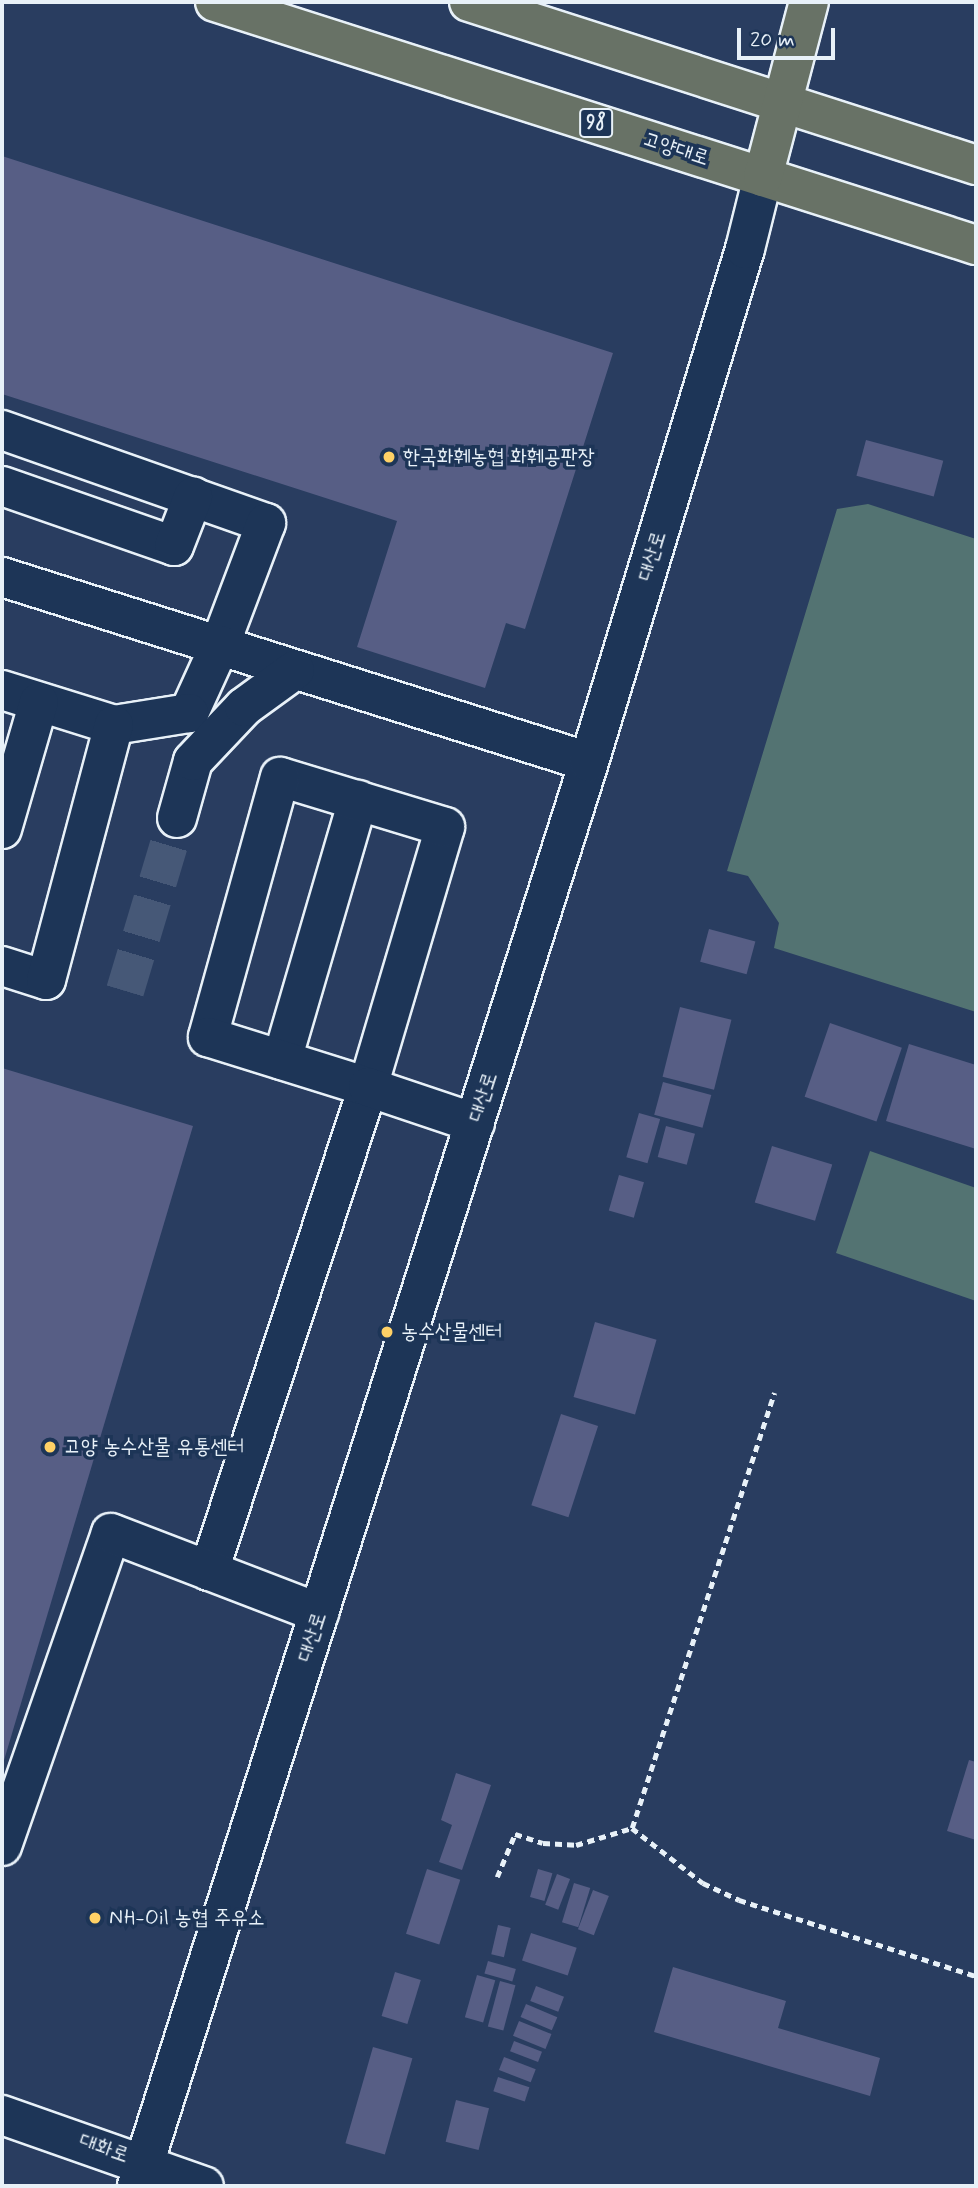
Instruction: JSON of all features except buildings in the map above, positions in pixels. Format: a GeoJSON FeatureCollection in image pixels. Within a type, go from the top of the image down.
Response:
{"type":"FeatureCollection","features":[{"type":"Feature","properties":{"kind":"main road","name":"고양대로"},"geometry":{"type":"LineString","coordinates":[[215,2],[976,245]]}},
{"type":"Feature","properties":{"kind":"main road"},"geometry":{"type":"LineString","coordinates":[[469,2],[976,164]]}},
{"type":"Feature","properties":{"kind":"main road","name":"대산로"},"geometry":{"type":"LineString","coordinates":[[762,177],[808,2]]}},
{"type":"Feature","properties":{"kind":"street","name":"대산로"},"geometry":{"type":"LineString","coordinates":[[141,2174],[589,762],[745,249],[762,177]]}},
{"type":"Feature","properties":{"kind":"street"},"geometry":{"type":"LineString","coordinates":[[2,430],[266,523],[220,645],[189,713],[114,725],[2,690]]}},
{"type":"Feature","properties":{"kind":"street"},"geometry":{"type":"LineString","coordinates":[[2,486],[174,546],[193,497]]}},
{"type":"Feature","properties":{"kind":"street"},"geometry":{"type":"LineString","coordinates":[[2,577],[589,762]]}},
{"type":"Feature","properties":{"kind":"street"},"geometry":{"type":"LineString","coordinates":[[177,818],[193,761],[244,707],[295,670]]}},
{"type":"Feature","properties":{"kind":"street"},"geometry":{"type":"LineString","coordinates":[[2,829],[39,702]]}},
{"type":"Feature","properties":{"kind":"street"},"geometry":{"type":"LineString","coordinates":[[2,966],[46,980],[114,725]]}},
{"type":"Feature","properties":{"kind":"street"},"geometry":{"type":"LineString","coordinates":[[209,1571],[368,1087],[445,827],[280,776],[208,1037],[368,1087],[475,1123]]}},
{"type":"Feature","properties":{"kind":"street"},"geometry":{"type":"LineString","coordinates":[[282,1060],[358,800]]}},
{"type":"Feature","properties":{"kind":"street"},"geometry":{"type":"LineString","coordinates":[[2,1846],[111,1533],[320,1613]]}},
{"type":"Feature","properties":{"kind":"street","name":"대화로"},"geometry":{"type":"LineString","coordinates":[[2,2115],[141,2174],[204,2186]]}},
{"type":"Feature","properties":{"kind":"path"},"geometry":{"type":"LineString","coordinates":[[632,1828],[774,1393]]}},
{"type":"Feature","properties":{"kind":"path"},"geometry":{"type":"LineString","coordinates":[[498,1877],[514,1834],[543,1843],[576,1845],[632,1828]]}},
{"type":"Feature","properties":{"kind":"path"},"geometry":{"type":"LineString","coordinates":[[632,1828],[703,1883],[738,1900],[976,1976]]}},
{"type":"Feature","properties":{"kind":"green space"},"geometry":{"type":"Polygon","coordinates":[[[868,504],[976,539],[976,1012],[774,948],[779,923],[748,876],[727,871],[837,509],[868,504]]]}},
{"type":"Feature","properties":{"kind":"green space"},"geometry":{"type":"Polygon","coordinates":[[[870,1151],[976,1188],[976,1301],[836,1253],[870,1151]]]}},
{"type":"Feature","properties":{"kind":"tunnel"},"geometry":{"type":"LineString","coordinates":[[125,991],[177,818]]}},
{"type":"Feature","properties":{"kind":"place","name":"한국화훼농협 화훼공판장"},"geometry":{"type":"Point","coordinates":[389,457]}},
{"type":"Feature","properties":{"kind":"place","name":"농수산물센터"},"geometry":{"type":"Point","coordinates":[387,1332]}},
{"type":"Feature","properties":{"kind":"place","name":"고양 농수산물 유통센터"},"geometry":{"type":"Point","coordinates":[50,1447]}},
{"type":"Feature","properties":{"kind":"place","name":"NH-Oil 농협 주유소"},"geometry":{"type":"Point","coordinates":[95,1918]}}]}
